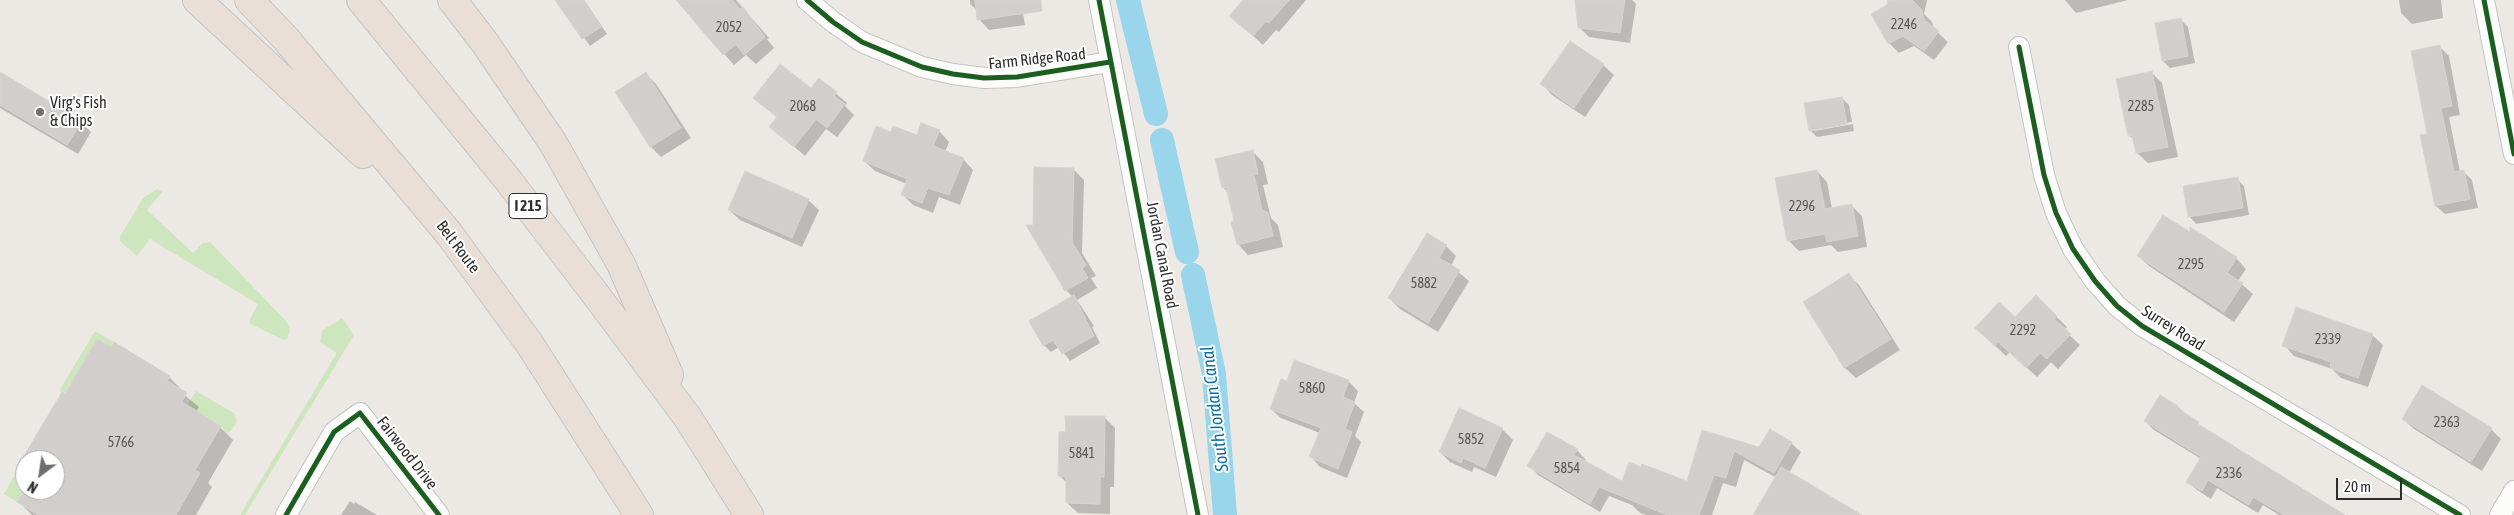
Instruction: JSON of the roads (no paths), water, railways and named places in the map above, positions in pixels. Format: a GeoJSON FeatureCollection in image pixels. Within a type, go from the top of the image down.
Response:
{"type":"FeatureCollection","features":[{"type":"Feature","properties":{"kind":"highway"},"geometry":{"type":"LineString","coordinates":[[197,0],[450,235]]}},
{"type":"Feature","properties":{"kind":"highway","name":"Belt Route"},"geometry":{"type":"LineString","coordinates":[[249,0],[286,39],[450,235],[528,343],[639,515]]}},
{"type":"Feature","properties":{"kind":"highway","name":"I 215"},"geometry":{"type":"LineString","coordinates":[[361,0],[508,180],[688,418],[749,515]]}},
{"type":"Feature","properties":{"kind":"highway"},"geometry":{"type":"LineString","coordinates":[[452,0],[486,43],[553,143],[621,264],[688,418]]}},
{"type":"Feature","properties":{"kind":"street","name":"Farm Ridge Road"},"geometry":{"type":"LineString","coordinates":[[807,0],[833,22],[862,42],[922,67],[952,74],[984,78],[1017,77],[1110,62]]}},
{"type":"Feature","properties":{"kind":"street","name":"Jordan Canal Road"},"geometry":{"type":"LineString","coordinates":[[1099,0],[1198,515]]}},
{"type":"Feature","properties":{"kind":"street"},"geometry":{"type":"LineString","coordinates":[[2484,0],[2514,154]]}},
{"type":"Feature","properties":{"kind":"street","name":"Surrey Road"},"geometry":{"type":"LineString","coordinates":[[2019,47],[2044,174],[2056,213],[2073,249],[2094,281],[2117,306],[2142,326],[2460,515]]}},
{"type":"Feature","properties":{"kind":"street","name":"Fairwood Drive"},"geometry":{"type":"LineString","coordinates":[[286,515],[334,432],[360,413],[439,515]]}},
{"type":"Feature","properties":{"kind":"street"},"geometry":{"type":"LineString","coordinates":[[2500,515],[2514,491]]}},
{"type":"Feature","properties":{"kind":"waterway","name":"South Jordan Canal"},"geometry":{"type":"LineString","coordinates":[[1128,0],[1156,114]]}},
{"type":"Feature","properties":{"kind":"waterway","name":"South Jordan Canal"},"geometry":{"type":"LineString","coordinates":[[1162,140],[1187,252]]}},
{"type":"Feature","properties":{"kind":"waterway","name":"South Jordan Canal"},"geometry":{"type":"LineString","coordinates":[[1193,275],[1214,374],[1225,515]]}},
{"type":"Feature","properties":{"kind":"place","name":"Virg's Fish & Chips"},"geometry":{"type":"Point","coordinates":[40,112]}}]}
